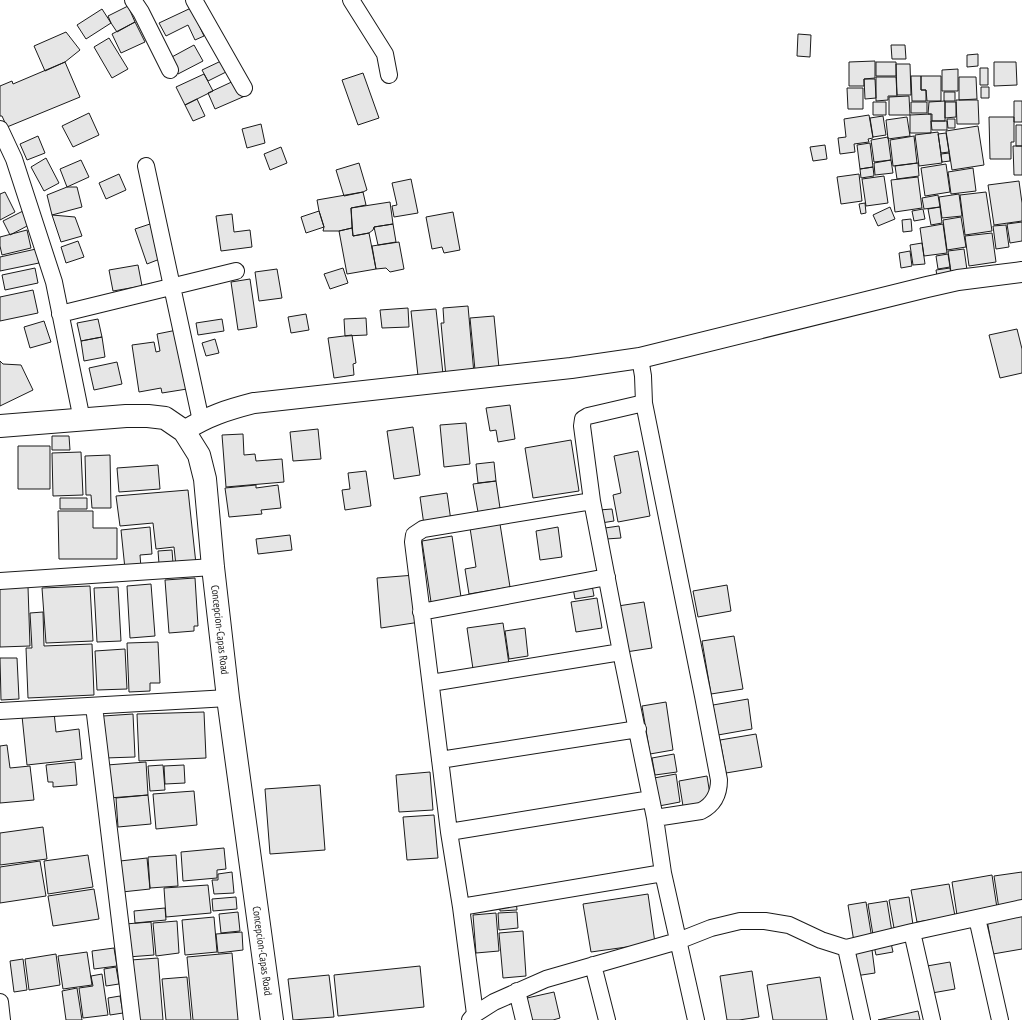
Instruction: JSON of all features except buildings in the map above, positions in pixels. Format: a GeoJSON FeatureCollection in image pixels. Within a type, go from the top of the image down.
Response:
{"type":"FeatureCollection","features":[{"type":"Feature","properties":{"kind":"main road","name":"Concepcion-Capas Road"},"geometry":{"type":"LineString","coordinates":[[0,426],[126,416],[165,418],[193,426],[205,479],[213,567],[228,698],[272,1020]]}},
{"type":"Feature","properties":{"kind":"street"},"geometry":{"type":"LineString","coordinates":[[133,0],[170,70]]}},
{"type":"Feature","properties":{"kind":"street"},"geometry":{"type":"LineString","coordinates":[[194,0],[244,88]]}},
{"type":"Feature","properties":{"kind":"street"},"geometry":{"type":"LineString","coordinates":[[351,0],[385,54],[389,75]]}},
{"type":"Feature","properties":{"kind":"street"},"geometry":{"type":"LineString","coordinates":[[0,129],[14,159],[54,282],[82,420]]}},
{"type":"Feature","properties":{"kind":"street"},"geometry":{"type":"LineString","coordinates":[[146,166],[171,287],[193,426],[225,410],[254,403],[571,368],[640,358],[958,280],[1022,272]]}},
{"type":"Feature","properties":{"kind":"street"},"geometry":{"type":"LineString","coordinates":[[60,314],[236,270]]}},
{"type":"Feature","properties":{"kind":"street"},"geometry":{"type":"LineString","coordinates":[[640,358],[643,376],[644,403],[702,688],[719,780],[719,788],[716,795],[712,803],[706,808],[700,811],[655,818]]}},
{"type":"Feature","properties":{"kind":"street"},"geometry":{"type":"LineString","coordinates":[[644,403],[588,416],[583,420],[582,426],[592,501],[655,818],[663,873],[696,1020]]}},
{"type":"Feature","properties":{"kind":"street"},"geometry":{"type":"LineString","coordinates":[[592,501],[423,529],[414,535],[413,542],[421,612],[460,907],[472,1017],[494,1002],[546,979],[678,941],[711,928],[740,921],[765,921],[789,925],[821,940],[846,948],[1022,908]]}},
{"type":"Feature","properties":{"kind":"street"},"geometry":{"type":"LineString","coordinates":[[0,581],[213,567]]}},
{"type":"Feature","properties":{"kind":"street"},"geometry":{"type":"LineString","coordinates":[[421,612],[608,577]]}},
{"type":"Feature","properties":{"kind":"street"},"geometry":{"type":"LineString","coordinates":[[431,683],[621,652]]}},
{"type":"Feature","properties":{"kind":"street"},"geometry":{"type":"LineString","coordinates":[[0,711],[228,698]]}},
{"type":"Feature","properties":{"kind":"street"},"geometry":{"type":"LineString","coordinates":[[94,706],[132,1020]]}},
{"type":"Feature","properties":{"kind":"street"},"geometry":{"type":"LineString","coordinates":[[440,760],[638,729]]}},
{"type":"Feature","properties":{"kind":"street"},"geometry":{"type":"LineString","coordinates":[[449,832],[651,799]]}},
{"type":"Feature","properties":{"kind":"street"},"geometry":{"type":"LineString","coordinates":[[460,907],[663,873]]}},
{"type":"Feature","properties":{"kind":"street"},"geometry":{"type":"LineString","coordinates":[[977,918],[1000,1020]]}},
{"type":"Feature","properties":{"kind":"street"},"geometry":{"type":"LineString","coordinates":[[912,932],[932,1020]]}},
{"type":"Feature","properties":{"kind":"street"},"geometry":{"type":"LineString","coordinates":[[846,948],[862,1020]]}},
{"type":"Feature","properties":{"kind":"street"},"geometry":{"type":"LineString","coordinates":[[593,965],[607,1020]]}},
{"type":"Feature","properties":{"kind":"street"},"geometry":{"type":"LineString","coordinates":[[517,991],[524,1020]]}}]}
